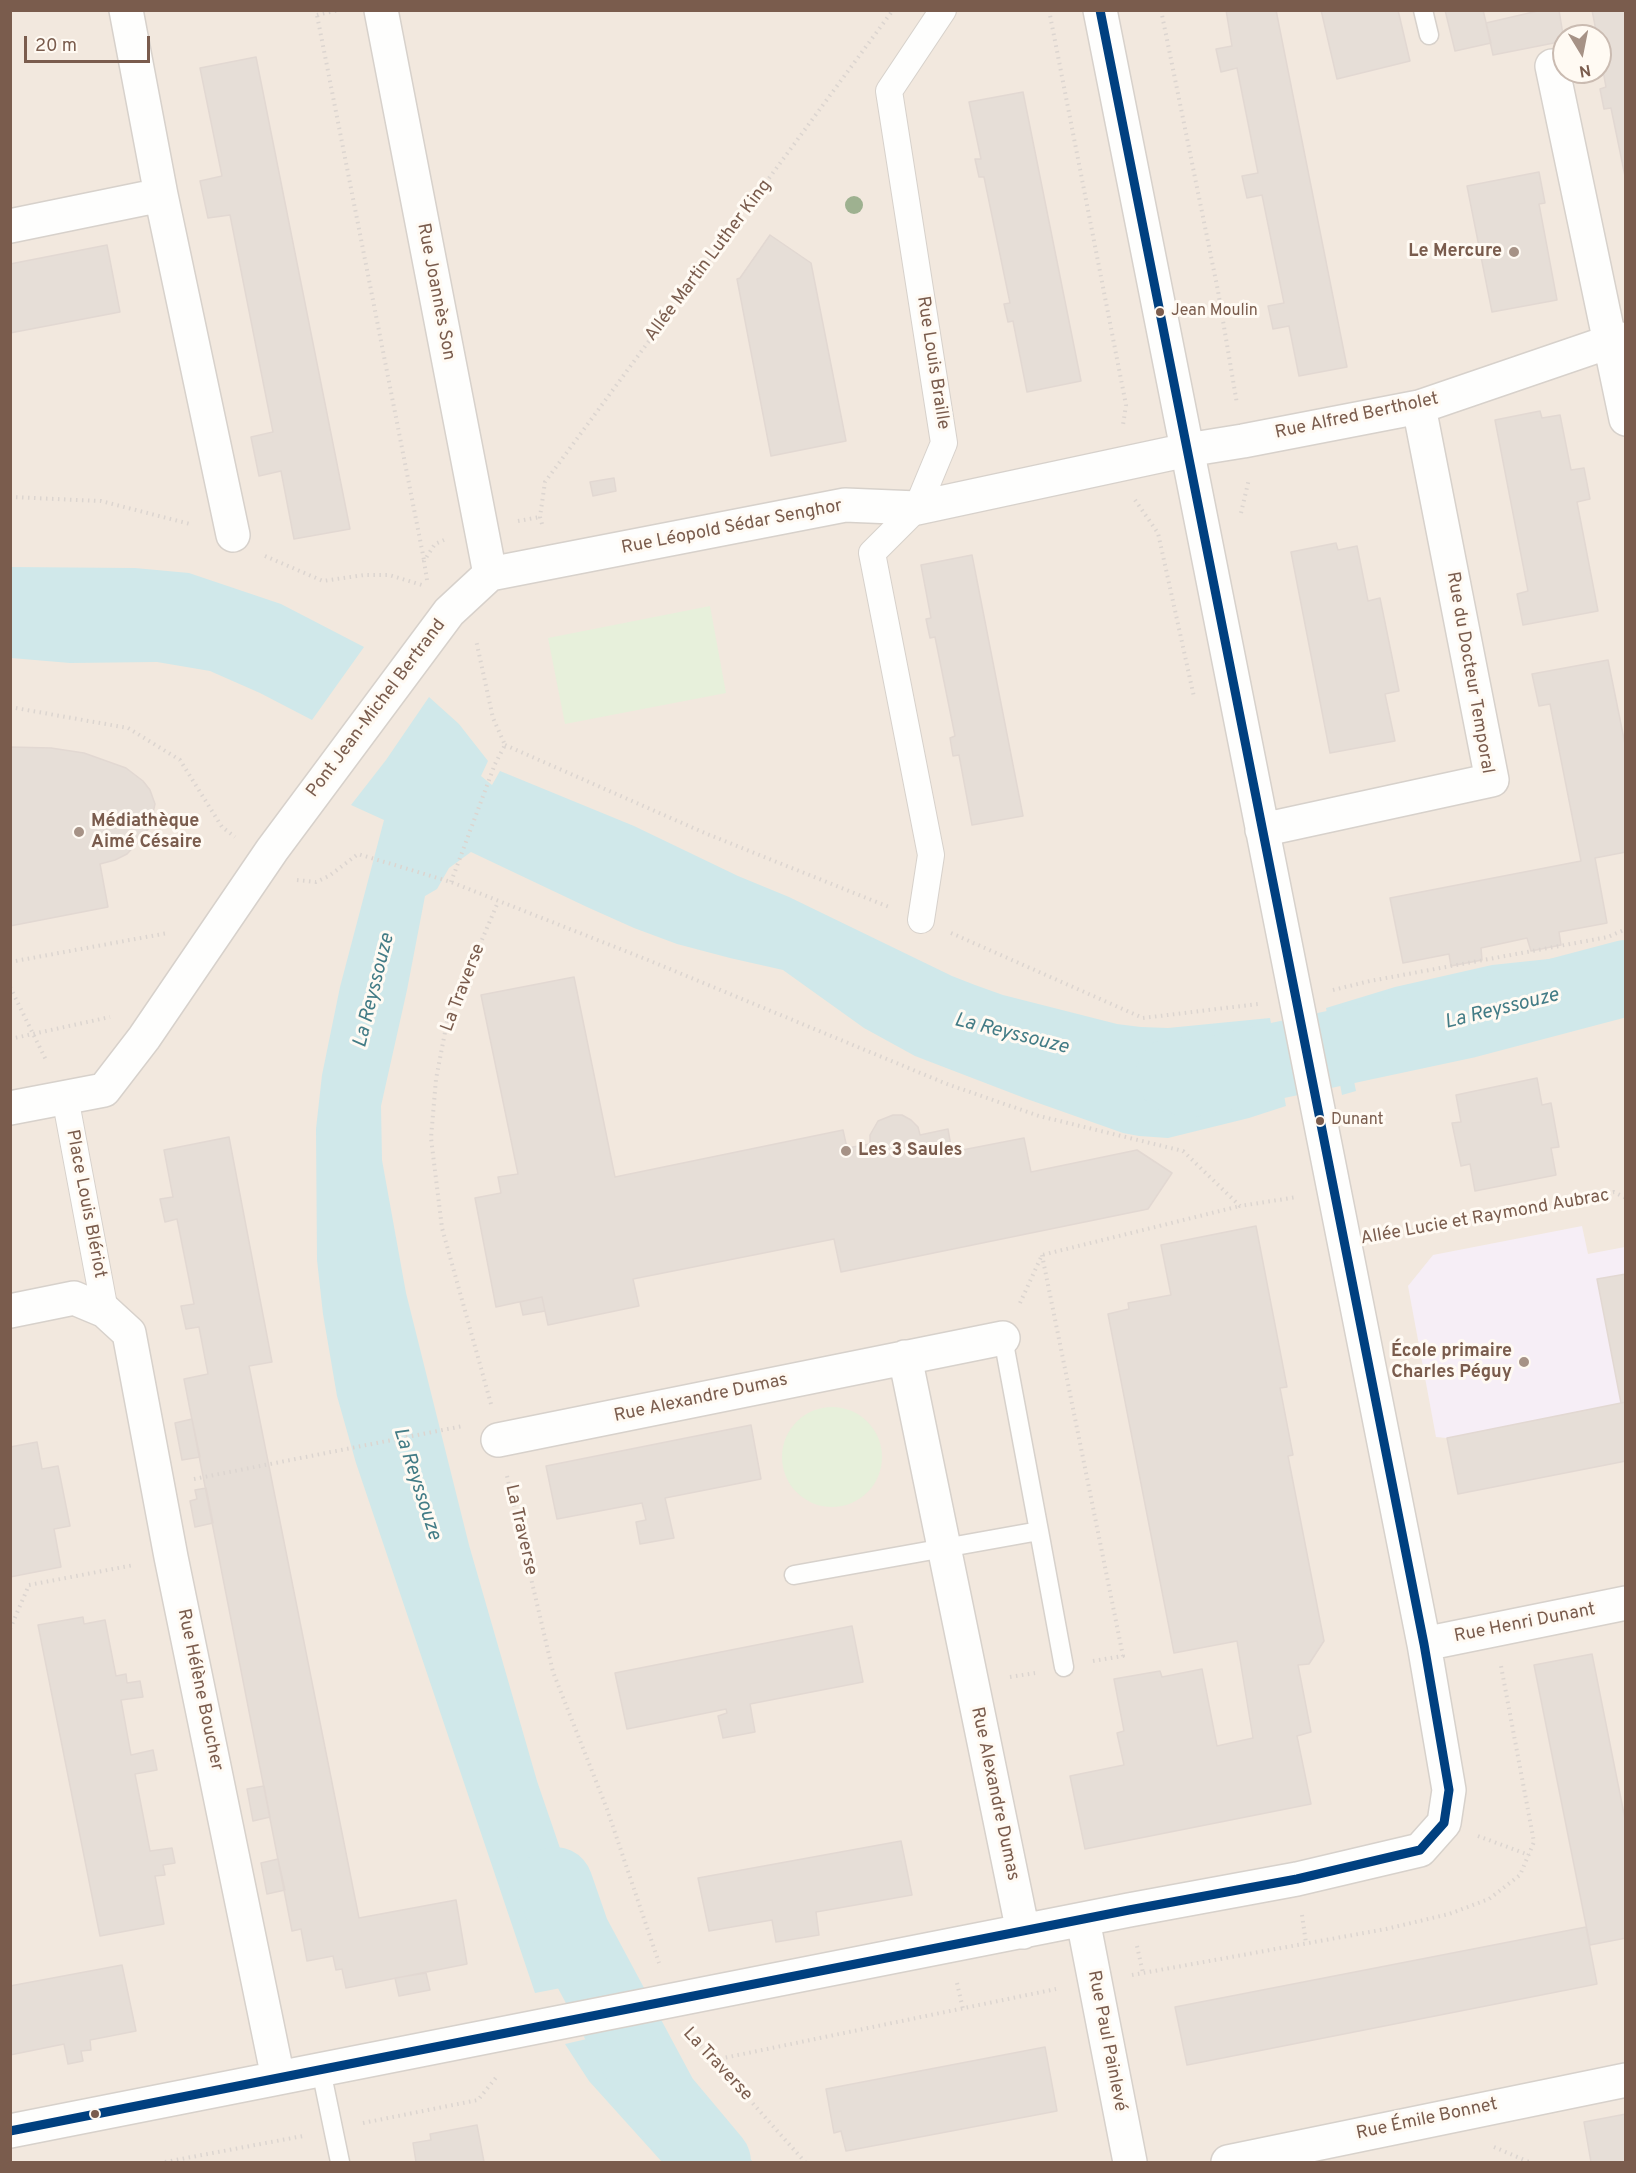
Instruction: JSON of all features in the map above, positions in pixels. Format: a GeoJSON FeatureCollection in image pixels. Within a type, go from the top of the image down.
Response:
{"type":"FeatureCollection","features":[{"type":"Feature","properties":{"kind":"street"},"geometry":{"type":"LineString","coordinates":[[126,10],[161,195],[233,535]]}},
{"type":"Feature","properties":{"kind":"street","name":"Rue Joannès Son"},"geometry":{"type":"LineString","coordinates":[[381,10],[490,574]]}},
{"type":"Feature","properties":{"kind":"street","name":"Rue Louis Braille"},"geometry":{"type":"LineString","coordinates":[[921,921],[931,855],[872,553],[916,508],[944,443],[889,90],[943,10]]}},
{"type":"Feature","properties":{"kind":"street"},"geometry":{"type":"LineString","coordinates":[[10,2132],[1297,1879],[1420,1850],[1444,1822],[1449,1790],[1424,1644],[1100,10]]}},
{"type":"Feature","properties":{"kind":"street"},"geometry":{"type":"LineString","coordinates":[[1556,84],[1617,340],[1626,419]]}},
{"type":"Feature","properties":{"kind":"street"},"geometry":{"type":"LineString","coordinates":[[10,225],[161,195]]}},
{"type":"Feature","properties":{"kind":"street","name":"Rue Alfred Bertholet"},"geometry":{"type":"LineString","coordinates":[[1187,450],[1419,407],[1617,340]]}},
{"type":"Feature","properties":{"kind":"street","name":"Rue du Docteur Temporal"},"geometry":{"type":"LineString","coordinates":[[1262,831],[1492,780],[1419,407]]}},
{"type":"Feature","properties":{"kind":"street","name":"Rue Léopold Sédar Senghor"},"geometry":{"type":"LineString","coordinates":[[490,574],[845,505],[916,508],[1187,450]]}},
{"type":"Feature","properties":{"kind":"street","name":"Pont Jean-Michel Bertrand"},"geometry":{"type":"LineString","coordinates":[[65,1097],[104,1090],[144,1038],[268,856],[449,612],[490,574]]}},
{"type":"Feature","properties":{"kind":"street"},"geometry":{"type":"LineString","coordinates":[[10,1108],[65,1097]]}},
{"type":"Feature","properties":{"kind":"street","name":"Place Louis Blériot"},"geometry":{"type":"LineString","coordinates":[[65,1097],[105,1311]]}},
{"type":"Feature","properties":{"kind":"street","name":"Rue Hélène Boucher"},"geometry":{"type":"LineString","coordinates":[[10,1311],[74,1298],[105,1311],[129,1333],[171,1557],[278,2078]]}},
{"type":"Feature","properties":{"kind":"street","name":"Rue Alexandre Dumas"},"geometry":{"type":"LineString","coordinates":[[498,1440],[1004,1338]]}},
{"type":"Feature","properties":{"kind":"street","name":"Rue Alexandre Dumas"},"geometry":{"type":"LineString","coordinates":[[905,1357],[1023,1932]]}},
{"type":"Feature","properties":{"kind":"street","name":"Rue Henri Dunant"},"geometry":{"type":"LineString","coordinates":[[1424,1644],[1626,1603]]}},
{"type":"Feature","properties":{"kind":"street","name":"Rue Paul Painlevé"},"geometry":{"type":"LineString","coordinates":[[1083,1920],[1130,2163]]}},
{"type":"Feature","properties":{"kind":"street","name":"Rue Émile Bonnet"},"geometry":{"type":"LineString","coordinates":[[1228,2163],[1626,2080]]}},
{"type":"Feature","properties":{"kind":"lane"},"geometry":{"type":"LineString","coordinates":[[1423,10],[1429,35]]}},
{"type":"Feature","properties":{"kind":"lane"},"geometry":{"type":"LineString","coordinates":[[1004,1338],[1064,1667]]}},
{"type":"Feature","properties":{"kind":"lane"},"geometry":{"type":"LineString","coordinates":[[794,1575],[944,1550],[1039,1531]]}},
{"type":"Feature","properties":{"kind":"lane"},"geometry":{"type":"LineString","coordinates":[[321,2070],[340,2163]]}},
{"type":"Feature","properties":{"kind":"path"},"geometry":{"type":"LineString","coordinates":[[339,10],[316,13],[428,587]]}},
{"type":"Feature","properties":{"kind":"path","name":"Allée Martin Luther King"},"geometry":{"type":"LineString","coordinates":[[540,517],[545,482],[893,10]]}},
{"type":"Feature","properties":{"kind":"path"},"geometry":{"type":"LineString","coordinates":[[1049,10],[1126,405],[1121,439],[1126,463],[1134,500],[1158,533],[1196,705]]}},
{"type":"Feature","properties":{"kind":"path"},"geometry":{"type":"LineString","coordinates":[[1161,10],[1218,291],[1250,475],[1241,510],[1242,521]]}},
{"type":"Feature","properties":{"kind":"path"},"geometry":{"type":"LineString","coordinates":[[424,561],[435,544],[461,532],[481,529]]}},
{"type":"Feature","properties":{"kind":"path"},"geometry":{"type":"LineString","coordinates":[[476,639],[493,718],[505,745],[707,834],[921,921],[1143,1018],[1295,999],[1370,981],[1608,937],[1626,929]]}},
{"type":"Feature","properties":{"kind":"path"},"geometry":{"type":"LineString","coordinates":[[10,707],[128,728],[180,760],[222,827],[268,856],[298,880],[316,882],[329,876],[358,854],[448,882],[648,960],[947,1084],[1039,1116],[1184,1151],[1240,1206]]}},
{"type":"Feature","properties":{"kind":"path"},"geometry":{"type":"LineString","coordinates":[[448,882],[453,877],[495,764],[505,745]]}},
{"type":"Feature","properties":{"kind":"path","name":"La Traverse"},"geometry":{"type":"LineString","coordinates":[[498,902],[447,1022],[435,1079],[431,1138],[442,1228],[489,1391],[498,1440],[554,1672],[607,1809],[679,2024],[805,2163]]}},
{"type":"Feature","properties":{"kind":"path"},"geometry":{"type":"LineString","coordinates":[[10,962],[151,935],[220,925]]}},
{"type":"Feature","properties":{"kind":"path"},"geometry":{"type":"LineString","coordinates":[[10,987],[65,1097]]}},
{"type":"Feature","properties":{"kind":"path"},"geometry":{"type":"LineString","coordinates":[[1042,1255],[1240,1206],[1334,1192]]}},
{"type":"Feature","properties":{"kind":"path","name":"Allée Lucie et Raymond Aubrac"},"geometry":{"type":"LineString","coordinates":[[1344,1244],[1614,1192],[1626,1198]]}},
{"type":"Feature","properties":{"kind":"path"},"geometry":{"type":"LineString","coordinates":[[1004,1338],[1042,1255]]}},
{"type":"Feature","properties":{"kind":"path"},"geometry":{"type":"LineString","coordinates":[[972,1685],[1123,1656],[1042,1255]]}},
{"type":"Feature","properties":{"kind":"path"},"geometry":{"type":"LineString","coordinates":[[158,1486],[467,1425]]}},
{"type":"Feature","properties":{"kind":"path"},"geometry":{"type":"LineString","coordinates":[[10,1629],[29,1585],[171,1557]]}},
{"type":"Feature","properties":{"kind":"path"},"geometry":{"type":"LineString","coordinates":[[1444,1822],[1529,1855]]}},
{"type":"Feature","properties":{"kind":"shaded area"},"geometry":{"type":"Polygon","coordinates":[[[11,11],[1625,11],[1625,2162],[11,2162],[11,11]]]}},
{"type":"Feature","properties":{"kind":"shaded area","name":"École primaire Charles Péguy"},"geometry":{"type":"Polygon","coordinates":[[[1582,1226],[1588,1254],[1625,1247],[1625,1461],[1458,1494],[1447,1438],[1436,1437],[1408,1286],[1433,1255],[1582,1226]]]}},
{"type":"Feature","properties":{"kind":"green space"},"geometry":{"type":"Polygon","coordinates":[[[710,606],[726,693],[565,724],[548,638],[710,606]]]}},
{"type":"Feature","properties":{"kind":"green space"},"geometry":{"type":"Polygon","coordinates":[[[832,1407],[860,1415],[874,1429],[882,1457],[874,1485],[860,1499],[832,1507],[804,1499],[790,1485],[782,1457],[790,1429],[804,1415],[832,1407]]]}},
{"type":"Feature","properties":{"kind":"water"},"geometry":{"type":"Polygon","coordinates":[[[10,567],[135,568],[189,573],[281,604],[364,647],[312,720],[260,693],[210,671],[157,662],[70,663],[11,658],[10,567]]]}},
{"type":"Feature","properties":{"kind":"water"},"geometry":{"type":"Polygon","coordinates":[[[429,697],[459,724],[488,761],[481,776],[492,785],[500,771],[634,826],[975,985],[1003,995],[1117,1024],[1141,1027],[1168,1028],[1270,1018],[1286,1106],[1249,1118],[1168,1138],[1123,1133],[915,1056],[864,1028],[783,970],[677,944],[634,928],[471,852],[449,868],[437,889],[425,896],[381,1106],[382,1160],[406,1293],[469,1545],[537,1781],[577,1898],[613,1978],[535,1993],[356,1463],[337,1396],[323,1314],[317,1260],[316,1129],[322,1075],[340,987],[384,820],[351,805],[386,760],[429,697]]]}},
{"type":"Feature","properties":{"kind":"water"},"geometry":{"type":"Polygon","coordinates":[[[1625,947],[1625,1010],[1353,1076],[1356,1091],[1342,1095],[1326,1008],[1395,987],[1492,965],[1596,954],[1625,947]]]}},
{"type":"Feature","properties":{"kind":"water"},"geometry":{"type":"Polygon","coordinates":[[[643,2026],[658,2055],[753,2162],[662,2162],[589,2081],[565,2044],[643,2026]]]}},
{"type":"Feature","properties":{"kind":"building"},"geometry":{"type":"Polygon","coordinates":[[[1226,10],[1276,10],[1347,367],[1299,376],[1289,326],[1273,329],[1268,306],[1284,303],[1262,195],[1247,198],[1242,176],[1258,173],[1237,68],[1221,72],[1216,49],[1232,46],[1226,10]]]}},
{"type":"Feature","properties":{"kind":"building"},"geometry":{"type":"Polygon","coordinates":[[[1321,10],[1398,10],[1410,61],[1337,79],[1321,10]]]}},
{"type":"Feature","properties":{"kind":"building"},"geometry":{"type":"Polygon","coordinates":[[[1445,10],[1483,10],[1491,43],[1455,51],[1445,10]]]}},
{"type":"Feature","properties":{"kind":"building"},"geometry":{"type":"Polygon","coordinates":[[[1542,10],[1559,10],[1561,24],[1552,24],[1552,43],[1493,55],[1486,23],[1542,10]]]}},
{"type":"Feature","properties":{"kind":"building"},"geometry":{"type":"Polygon","coordinates":[[[1592,10],[1626,10],[1626,181],[1611,108],[1604,109],[1600,89],[1606,87],[1605,84],[1612,84],[1612,24],[1595,24],[1592,10]]]}},
{"type":"Feature","properties":{"kind":"building"},"geometry":{"type":"Polygon","coordinates":[[[256,57],[350,529],[294,539],[281,471],[259,476],[251,437],[273,432],[230,215],[208,218],[200,181],[222,176],[200,68],[256,57]]]}},
{"type":"Feature","properties":{"kind":"building"},"geometry":{"type":"Polygon","coordinates":[[[1023,92],[1081,381],[1027,392],[1013,321],[1008,322],[1004,304],[1010,303],[984,177],[979,177],[975,159],[981,159],[969,102],[1023,92]]]}},
{"type":"Feature","properties":{"kind":"building","name":"Le Mercure"},"geometry":{"type":"Polygon","coordinates":[[[1539,172],[1545,203],[1539,204],[1557,300],[1492,312],[1467,186],[1539,172]]]}},
{"type":"Feature","properties":{"kind":"building"},"geometry":{"type":"Polygon","coordinates":[[[770,235],[811,263],[846,441],[771,456],[737,279],[740,278],[770,235]]]}},
{"type":"Feature","properties":{"kind":"building"},"geometry":{"type":"Polygon","coordinates":[[[107,245],[120,312],[10,333],[10,264],[107,245]]]}},
{"type":"Feature","properties":{"kind":"building"},"geometry":{"type":"Polygon","coordinates":[[[1540,411],[1542,418],[1560,415],[1571,470],[1584,468],[1590,499],[1577,502],[1598,611],[1523,625],[1517,594],[1528,591],[1495,420],[1540,411]]]}},
{"type":"Feature","properties":{"kind":"building"},"geometry":{"type":"Polygon","coordinates":[[[614,478],[616,491],[593,496],[590,482],[614,478]]]}},
{"type":"Feature","properties":{"kind":"building"},"geometry":{"type":"Polygon","coordinates":[[[1336,543],[1338,550],[1357,546],[1368,601],[1380,598],[1399,691],[1385,694],[1395,741],[1330,753],[1291,552],[1336,543]]]}},
{"type":"Feature","properties":{"kind":"building"},"geometry":{"type":"Polygon","coordinates":[[[972,555],[1023,816],[972,825],[959,755],[953,756],[950,738],[955,736],[935,637],[930,638],[926,619],[931,618],[921,565],[972,555]]]}},
{"type":"Feature","properties":{"kind":"building"},"geometry":{"type":"Polygon","coordinates":[[[1608,660],[1626,749],[1626,852],[1595,858],[1607,923],[1559,932],[1561,945],[1531,951],[1527,938],[1481,948],[1482,960],[1451,966],[1449,954],[1403,963],[1390,898],[1581,861],[1550,704],[1539,706],[1532,674],[1608,660]]]}},
{"type":"Feature","properties":{"kind":"building","name":"Médiathèque Aimé Césaire"},"geometry":{"type":"Polygon","coordinates":[[[10,747],[51,748],[84,753],[126,768],[143,781],[150,790],[155,804],[150,826],[143,837],[127,854],[100,864],[108,907],[10,926],[10,747]]]}},
{"type":"Feature","properties":{"kind":"building","name":"Les 3 Saules"},"geometry":{"type":"Polygon","coordinates":[[[574,977],[615,1177],[843,1130],[847,1148],[870,1144],[870,1135],[878,1121],[893,1115],[902,1115],[911,1120],[918,1127],[920,1135],[948,1129],[952,1152],[1024,1138],[1031,1172],[1137,1150],[1172,1173],[1148,1209],[841,1272],[834,1239],[633,1279],[639,1306],[548,1325],[542,1297],[496,1307],[475,1198],[501,1193],[498,1177],[518,1174],[481,995],[574,977]]]}},
{"type":"Feature","properties":{"kind":"building"},"geometry":{"type":"Polygon","coordinates":[[[1537,1078],[1542,1105],[1551,1103],[1559,1147],[1551,1148],[1556,1175],[1475,1191],[1470,1164],[1461,1166],[1452,1123],[1461,1122],[1456,1095],[1537,1078]]]}},
{"type":"Feature","properties":{"kind":"building"},"geometry":{"type":"Polygon","coordinates":[[[229,1137],[272,1362],[249,1366],[359,1918],[456,1900],[467,1964],[346,1988],[342,1969],[336,1970],[333,1956],[307,1961],[301,1929],[292,1931],[184,1379],[208,1374],[199,1327],[186,1329],[181,1306],[194,1304],[177,1219],[165,1222],[160,1199],[173,1197],[164,1150],[229,1137]]]}},
{"type":"Feature","properties":{"kind":"building"},"geometry":{"type":"Polygon","coordinates":[[[1256,1226],[1287,1387],[1280,1388],[1293,1455],[1288,1456],[1324,1641],[1309,1664],[1298,1665],[1311,1732],[1297,1736],[1311,1804],[1085,1849],[1070,1776],[1124,1765],[1117,1733],[1124,1731],[1114,1679],[1160,1671],[1162,1677],[1202,1669],[1217,1746],[1253,1738],[1237,1641],[1174,1653],[1108,1314],[1129,1309],[1128,1303],[1171,1295],[1161,1245],[1256,1226]]]}},
{"type":"Feature","properties":{"kind":"building"},"geometry":{"type":"Polygon","coordinates":[[[1626,1274],[1626,1402],[1621,1403],[1597,1279],[1626,1274]]]}},
{"type":"Feature","properties":{"kind":"building"},"geometry":{"type":"Polygon","coordinates":[[[542,1297],[545,1311],[523,1315],[520,1302],[542,1297]]]}},
{"type":"Feature","properties":{"kind":"building"},"geometry":{"type":"Polygon","coordinates":[[[1626,1402],[1626,1461],[1458,1494],[1447,1438],[1626,1402]]]}},
{"type":"Feature","properties":{"kind":"building"},"geometry":{"type":"Polygon","coordinates":[[[192,1419],[200,1457],[182,1460],[175,1423],[192,1419]]]}},
{"type":"Feature","properties":{"kind":"building"},"geometry":{"type":"Polygon","coordinates":[[[751,1425],[761,1479],[665,1498],[674,1538],[640,1544],[636,1522],[646,1520],[642,1503],[557,1519],[546,1466],[751,1425]]]}},
{"type":"Feature","properties":{"kind":"building"},"geometry":{"type":"Polygon","coordinates":[[[37,1442],[42,1469],[58,1466],[70,1526],[54,1529],[61,1567],[10,1577],[10,1447],[37,1442]]]}},
{"type":"Feature","properties":{"kind":"building"},"geometry":{"type":"Polygon","coordinates":[[[206,1488],[213,1523],[195,1527],[190,1501],[197,1499],[195,1490],[206,1488]]]}},
{"type":"Feature","properties":{"kind":"building"},"geometry":{"type":"Polygon","coordinates":[[[83,1617],[84,1624],[105,1620],[116,1676],[126,1674],[127,1683],[140,1681],[143,1697],[121,1700],[131,1755],[153,1750],[157,1770],[135,1774],[150,1851],[172,1848],[175,1863],[163,1865],[165,1875],[155,1876],[164,1924],[100,1936],[38,1625],[83,1617]]]}},
{"type":"Feature","properties":{"kind":"building"},"geometry":{"type":"Polygon","coordinates":[[[852,1626],[863,1682],[750,1704],[755,1732],[723,1738],[718,1716],[727,1713],[726,1709],[627,1729],[615,1673],[852,1626]]]}},
{"type":"Feature","properties":{"kind":"building"},"geometry":{"type":"Polygon","coordinates":[[[1592,1654],[1626,1824],[1626,1938],[1590,1945],[1534,1665],[1592,1654]]]}},
{"type":"Feature","properties":{"kind":"building"},"geometry":{"type":"Polygon","coordinates":[[[264,1786],[270,1817],[253,1821],[247,1789],[264,1786]]]}},
{"type":"Feature","properties":{"kind":"building"},"geometry":{"type":"Polygon","coordinates":[[[901,1841],[912,1895],[816,1912],[819,1935],[776,1942],[772,1920],[709,1931],[698,1878],[901,1841]]]}},
{"type":"Feature","properties":{"kind":"building"},"geometry":{"type":"Polygon","coordinates":[[[278,1859],[285,1890],[267,1894],[261,1863],[278,1859]]]}},
{"type":"Feature","properties":{"kind":"building"},"geometry":{"type":"Polygon","coordinates":[[[1586,1927],[1597,1984],[1187,2065],[1175,2007],[1586,1927]]]}},
{"type":"Feature","properties":{"kind":"building"},"geometry":{"type":"Polygon","coordinates":[[[122,1965],[136,2031],[90,2040],[91,2050],[81,2051],[83,2061],[68,2064],[64,2044],[10,2055],[10,1986],[122,1965]]]}},
{"type":"Feature","properties":{"kind":"building"},"geometry":{"type":"Polygon","coordinates":[[[426,1973],[430,1990],[399,1996],[395,1978],[426,1973]]]}},
{"type":"Feature","properties":{"kind":"building"},"geometry":{"type":"Polygon","coordinates":[[[1045,2047],[1057,2111],[846,2151],[841,2131],[834,2133],[826,2089],[1045,2047]]]}},
{"type":"Feature","properties":{"kind":"building"},"geometry":{"type":"Polygon","coordinates":[[[1626,2114],[1626,2162],[1591,2162],[1584,2122],[1626,2114]]]}},
{"type":"Feature","properties":{"kind":"building"},"geometry":{"type":"Polygon","coordinates":[[[477,2125],[484,2162],[416,2162],[413,2143],[431,2140],[430,2134],[477,2125]]]}},
{"type":"Feature","properties":{"kind":"waterway","name":"La Reyssouze"},"geometry":{"type":"LineString","coordinates":[[1174,1075],[1191,1079],[1467,1020],[1626,978]]}},
{"type":"Feature","properties":{"kind":"waterway","name":"La Reyssouze"},"geometry":{"type":"LineString","coordinates":[[555,1885],[572,1934],[661,2100],[713,2162]]}},
{"type":"Feature","properties":{"kind":"transit line"},"geometry":{"type":"LineString","coordinates":[[10,2131],[1129,1910],[1297,1879],[1420,1850],[1444,1823],[1449,1790],[1424,1644],[1100,10]]}},
{"type":"Feature","properties":{"kind":"place","name":"Le Mercure"},"geometry":{"type":"Point","coordinates":[1514,252]}},
{"type":"Feature","properties":{"kind":"place","name":"Jean Moulin"},"geometry":{"type":"Point","coordinates":[1160,312]}},
{"type":"Feature","properties":{"kind":"place","name":"Médiathèque Aimé Césaire"},"geometry":{"type":"Point","coordinates":[79,832]}},
{"type":"Feature","properties":{"kind":"place","name":"Dunant"},"geometry":{"type":"Point","coordinates":[1320,1121]}},
{"type":"Feature","properties":{"kind":"place","name":"Les 3 Saules"},"geometry":{"type":"Point","coordinates":[846,1151]}},
{"type":"Feature","properties":{"kind":"place","name":"École primaire Charles Péguy"},"geometry":{"type":"Point","coordinates":[1524,1362]}}]}
